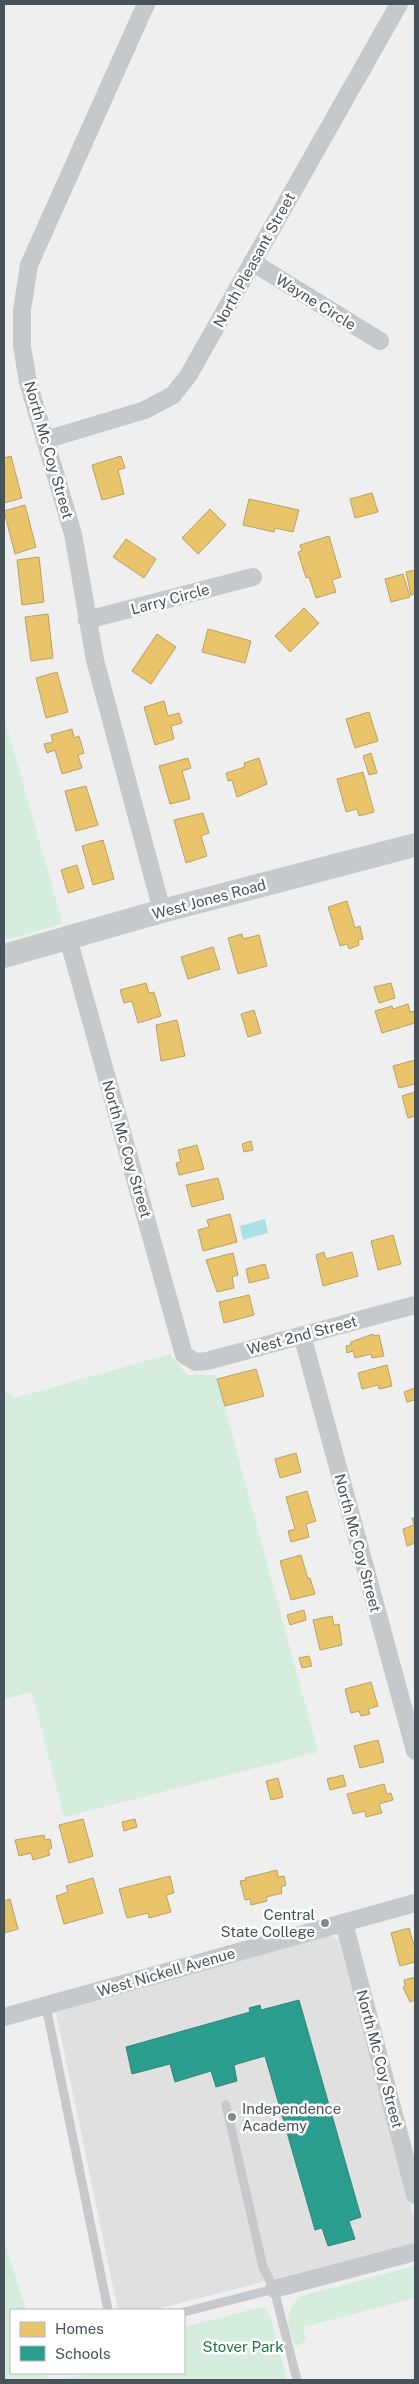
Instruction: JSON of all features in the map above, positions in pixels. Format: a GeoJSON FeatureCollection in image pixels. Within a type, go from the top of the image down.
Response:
{"type":"FeatureCollection","features":[{"type":"Feature","properties":{"kind":"street","name":"North Mc Coy Street"},"geometry":{"type":"LineString","coordinates":[[146,4],[29,265],[22,310],[22,346],[28,382],[74,534],[94,660],[162,911]]}},
{"type":"Feature","properties":{"kind":"street","name":"North Pleasant Street"},"geometry":{"type":"LineString","coordinates":[[45,440],[145,410],[173,395],[188,376],[399,4]]}},
{"type":"Feature","properties":{"kind":"street","name":"Wayne Circle"},"geometry":{"type":"LineString","coordinates":[[252,262],[380,341]]}},
{"type":"Feature","properties":{"kind":"street","name":"Larry Circle"},"geometry":{"type":"LineString","coordinates":[[87,620],[253,578]]}},
{"type":"Feature","properties":{"kind":"street","name":"West Jones Road"},"geometry":{"type":"LineString","coordinates":[[4,956],[162,911],[415,845]]}},
{"type":"Feature","properties":{"kind":"street","name":"North Mc Coy Street"},"geometry":{"type":"LineString","coordinates":[[68,938],[184,1355],[189,1358]]}},
{"type":"Feature","properties":{"kind":"street","name":"West 2nd Street"},"geometry":{"type":"LineString","coordinates":[[189,1358],[196,1362],[207,1360],[415,1304]]}},
{"type":"Feature","properties":{"kind":"street","name":"North Mc Coy Street"},"geometry":{"type":"LineString","coordinates":[[302,1335],[415,1751]]}},
{"type":"Feature","properties":{"kind":"street","name":"West Nickell Avenue"},"geometry":{"type":"LineString","coordinates":[[4,2017],[415,1903]]}},
{"type":"Feature","properties":{"kind":"street","name":"North Mc Coy Street"},"geometry":{"type":"LineString","coordinates":[[344,1923],[415,2195]]}},
{"type":"Feature","properties":{"kind":"street"},"geometry":{"type":"LineString","coordinates":[[274,2289],[415,2252]]}},
{"type":"Feature","properties":{"kind":"lane"},"geometry":{"type":"LineString","coordinates":[[46,2006],[108,2309]]}},
{"type":"Feature","properties":{"kind":"lane"},"geometry":{"type":"LineString","coordinates":[[226,2105],[263,2267],[274,2289],[297,2380]]}},
{"type":"Feature","properties":{"kind":"lane"},"geometry":{"type":"LineString","coordinates":[[185,2312],[274,2289]]}},
{"type":"Feature","properties":{"kind":"shaded area","name":"Independence Academy"},"geometry":{"type":"Polygon","coordinates":[[[329,1935],[338,1939],[415,2222],[415,2243],[157,2309],[118,2309],[56,2012],[329,1935]]]}},
{"type":"Feature","properties":{"kind":"green space"},"geometry":{"type":"Polygon","coordinates":[[[4,717],[63,924],[4,940],[4,717]]]}},
{"type":"Feature","properties":{"kind":"green space"},"geometry":{"type":"Polygon","coordinates":[[[170,1354],[187,1375],[216,1375],[318,1752],[64,1817],[32,1692],[4,1699],[4,1390],[15,1398],[170,1354]]]}},
{"type":"Feature","properties":{"kind":"green space"},"geometry":{"type":"Polygon","coordinates":[[[4,2240],[26,2309],[10,2309],[10,2374],[45,2374],[48,2380],[4,2380],[4,2240]]]}},
{"type":"Feature","properties":{"kind":"green space"},"geometry":{"type":"Polygon","coordinates":[[[415,2266],[415,2298],[303,2327],[306,2340],[298,2346],[294,2343],[289,2330],[288,2318],[292,2307],[301,2296],[415,2266]]]}},
{"type":"Feature","properties":{"kind":"green space","name":"Stover Park"},"geometry":{"type":"Polygon","coordinates":[[[261,2307],[266,2309],[271,2318],[287,2380],[59,2380],[88,2374],[185,2374],[185,2327],[261,2307]]]}},
{"type":"Feature","properties":{"kind":"water"},"geometry":{"type":"Polygon","coordinates":[[[265,1219],[268,1233],[243,1240],[240,1226],[265,1219]]]}},
{"type":"Feature","properties":{"kind":"building: Homes"},"geometry":{"type":"Polygon","coordinates":[[[11,456],[22,498],[4,503],[4,458],[11,456]]]}},
{"type":"Feature","properties":{"kind":"building: Homes"},"geometry":{"type":"Polygon","coordinates":[[[121,456],[125,468],[118,470],[124,494],[102,500],[92,465],[121,456]]]}},
{"type":"Feature","properties":{"kind":"building: Homes"},"geometry":{"type":"Polygon","coordinates":[[[372,493],[378,512],[355,518],[350,499],[372,493]]]}},
{"type":"Feature","properties":{"kind":"building: Homes"},"geometry":{"type":"Polygon","coordinates":[[[249,499],[299,510],[293,532],[275,528],[274,532],[243,525],[249,499]]]}},
{"type":"Feature","properties":{"kind":"building: Homes"},"geometry":{"type":"Polygon","coordinates":[[[25,505],[36,547],[15,554],[4,511],[25,505]]]}},
{"type":"Feature","properties":{"kind":"building: Homes"},"geometry":{"type":"Polygon","coordinates":[[[210,509],[226,525],[198,554],[182,538],[210,509]]]}},
{"type":"Feature","properties":{"kind":"building: Homes"},"geometry":{"type":"Polygon","coordinates":[[[329,536],[341,577],[332,580],[336,592],[316,598],[309,577],[306,578],[298,552],[302,551],[300,545],[329,536]]]}},
{"type":"Feature","properties":{"kind":"building: Homes"},"geometry":{"type":"Polygon","coordinates":[[[126,539],[156,559],[144,578],[113,557],[126,539]]]}},
{"type":"Feature","properties":{"kind":"building: Homes"},"geometry":{"type":"Polygon","coordinates":[[[39,557],[44,602],[22,605],[17,560],[39,557]]]}},
{"type":"Feature","properties":{"kind":"building: Homes"},"geometry":{"type":"Polygon","coordinates":[[[415,570],[415,594],[411,595],[406,572],[415,570]]]}},
{"type":"Feature","properties":{"kind":"building: Homes"},"geometry":{"type":"Polygon","coordinates":[[[403,574],[410,597],[391,602],[385,579],[403,574]]]}},
{"type":"Feature","properties":{"kind":"building: Homes"},"geometry":{"type":"Polygon","coordinates":[[[304,608],[319,623],[290,652],[275,636],[304,608]]]}},
{"type":"Feature","properties":{"kind":"building: Homes"},"geometry":{"type":"Polygon","coordinates":[[[48,614],[53,658],[31,661],[25,617],[48,614]]]}},
{"type":"Feature","properties":{"kind":"building: Homes"},"geometry":{"type":"Polygon","coordinates":[[[208,629],[251,641],[245,663],[202,652],[208,629]]]}},
{"type":"Feature","properties":{"kind":"building: Homes"},"geometry":{"type":"Polygon","coordinates":[[[157,634],[176,647],[151,684],[132,671],[157,634]]]}},
{"type":"Feature","properties":{"kind":"building: Homes"},"geometry":{"type":"Polygon","coordinates":[[[57,672],[68,712],[46,718],[36,678],[57,672]]]}},
{"type":"Feature","properties":{"kind":"building: Homes"},"geometry":{"type":"Polygon","coordinates":[[[164,701],[168,716],[179,713],[182,723],[171,726],[174,739],[155,745],[144,707],[164,701]]]}},
{"type":"Feature","properties":{"kind":"building: Homes"},"geometry":{"type":"Polygon","coordinates":[[[369,712],[378,741],[355,748],[346,719],[369,712]]]}},
{"type":"Feature","properties":{"kind":"building: Homes"},"geometry":{"type":"Polygon","coordinates":[[[72,729],[74,738],[79,736],[84,753],[78,755],[82,768],[62,774],[55,750],[47,753],[44,744],[53,742],[51,735],[72,729]]]}},
{"type":"Feature","properties":{"kind":"building: Homes"},"geometry":{"type":"Polygon","coordinates":[[[371,753],[377,773],[369,775],[363,756],[371,753]]]}},
{"type":"Feature","properties":{"kind":"building: Homes"},"geometry":{"type":"Polygon","coordinates":[[[188,758],[191,768],[182,771],[190,799],[170,804],[159,766],[188,758]]]}},
{"type":"Feature","properties":{"kind":"building: Homes"},"geometry":{"type":"Polygon","coordinates":[[[259,758],[267,784],[237,797],[232,780],[228,781],[226,773],[245,767],[244,763],[259,758]]]}},
{"type":"Feature","properties":{"kind":"building: Homes"},"geometry":{"type":"Polygon","coordinates":[[[363,772],[374,812],[359,816],[357,809],[346,812],[337,779],[363,772]]]}},
{"type":"Feature","properties":{"kind":"building: Homes"},"geometry":{"type":"Polygon","coordinates":[[[86,786],[98,825],[76,831],[65,791],[86,786]]]}},
{"type":"Feature","properties":{"kind":"building: Homes"},"geometry":{"type":"Polygon","coordinates":[[[203,813],[209,833],[201,836],[207,856],[186,863],[174,820],[203,813]]]}},
{"type":"Feature","properties":{"kind":"building: Homes"},"geometry":{"type":"Polygon","coordinates":[[[103,840],[114,879],[93,885],[82,846],[103,840]]]}},
{"type":"Feature","properties":{"kind":"building: Homes"},"geometry":{"type":"Polygon","coordinates":[[[77,865],[84,888],[68,893],[61,870],[77,865]]]}},
{"type":"Feature","properties":{"kind":"building: Homes"},"geometry":{"type":"Polygon","coordinates":[[[347,901],[355,928],[360,926],[363,939],[358,940],[359,945],[349,949],[347,944],[340,946],[328,907],[347,901]]]}},
{"type":"Feature","properties":{"kind":"building: Homes"},"geometry":{"type":"Polygon","coordinates":[[[242,934],[243,939],[259,935],[267,966],[238,974],[228,938],[242,934]]]}},
{"type":"Feature","properties":{"kind":"building: Homes"},"geometry":{"type":"Polygon","coordinates":[[[213,947],[220,969],[188,979],[181,957],[213,947]]]}},
{"type":"Feature","properties":{"kind":"building: Homes"},"geometry":{"type":"Polygon","coordinates":[[[146,983],[149,993],[154,992],[161,1016],[138,1023],[132,1001],[124,1003],[120,990],[146,983]]]}},
{"type":"Feature","properties":{"kind":"building: Homes"},"geometry":{"type":"Polygon","coordinates":[[[391,983],[395,998],[379,1003],[374,987],[391,983]]]}},
{"type":"Feature","properties":{"kind":"building: Homes"},"geometry":{"type":"Polygon","coordinates":[[[408,1004],[410,1012],[414,1011],[415,1023],[382,1033],[375,1011],[392,1006],[393,1009],[408,1004]]]}},
{"type":"Feature","properties":{"kind":"building: Homes"},"geometry":{"type":"Polygon","coordinates":[[[254,1010],[261,1033],[248,1037],[241,1014],[254,1010]]]}},
{"type":"Feature","properties":{"kind":"building: Homes"},"geometry":{"type":"Polygon","coordinates":[[[177,1020],[185,1056],[161,1061],[156,1025],[177,1020]]]}},
{"type":"Feature","properties":{"kind":"building: Homes"},"geometry":{"type":"Polygon","coordinates":[[[415,1060],[415,1084],[399,1088],[393,1066],[415,1060]]]}},
{"type":"Feature","properties":{"kind":"building: Homes"},"geometry":{"type":"Polygon","coordinates":[[[415,1092],[415,1116],[408,1118],[402,1096],[415,1092]]]}},
{"type":"Feature","properties":{"kind":"building: Homes"},"geometry":{"type":"Polygon","coordinates":[[[251,1141],[253,1150],[244,1152],[242,1144],[251,1141]]]}},
{"type":"Feature","properties":{"kind":"building: Homes"},"geometry":{"type":"Polygon","coordinates":[[[197,1145],[204,1169],[179,1175],[176,1163],[181,1162],[178,1150],[197,1145]]]}},
{"type":"Feature","properties":{"kind":"building: Homes"},"geometry":{"type":"Polygon","coordinates":[[[218,1178],[224,1199],[192,1207],[186,1185],[218,1178]]]}},
{"type":"Feature","properties":{"kind":"building: Homes"},"geometry":{"type":"Polygon","coordinates":[[[230,1214],[237,1242],[203,1251],[198,1230],[209,1227],[207,1220],[230,1214]]]}},
{"type":"Feature","properties":{"kind":"building: Homes"},"geometry":{"type":"Polygon","coordinates":[[[393,1235],[401,1264],[378,1270],[371,1241],[393,1235]]]}},
{"type":"Feature","properties":{"kind":"building: Homes"},"geometry":{"type":"Polygon","coordinates":[[[324,1252],[326,1259],[352,1252],[358,1276],[323,1286],[316,1255],[324,1252]]]}},
{"type":"Feature","properties":{"kind":"building: Homes"},"geometry":{"type":"Polygon","coordinates":[[[233,1253],[238,1275],[232,1277],[234,1288],[217,1292],[206,1260],[233,1253]]]}},
{"type":"Feature","properties":{"kind":"building: Homes"},"geometry":{"type":"Polygon","coordinates":[[[265,1264],[269,1278],[249,1283],[246,1269],[265,1264]]]}},
{"type":"Feature","properties":{"kind":"building: Homes"},"geometry":{"type":"Polygon","coordinates":[[[249,1295],[254,1315],[224,1323],[219,1302],[249,1295]]]}},
{"type":"Feature","properties":{"kind":"building: Homes"},"geometry":{"type":"Polygon","coordinates":[[[373,1334],[374,1336],[379,1335],[384,1356],[372,1358],[371,1354],[355,1358],[353,1351],[347,1353],[346,1346],[351,1345],[351,1342],[373,1334]]]}},
{"type":"Feature","properties":{"kind":"building: Homes"},"geometry":{"type":"Polygon","coordinates":[[[387,1365],[392,1386],[379,1389],[378,1385],[362,1389],[358,1373],[387,1365]]]}},
{"type":"Feature","properties":{"kind":"building: Homes"},"geometry":{"type":"Polygon","coordinates":[[[256,1369],[264,1396],[225,1406],[217,1379],[256,1369]]]}},
{"type":"Feature","properties":{"kind":"building: Homes"},"geometry":{"type":"Polygon","coordinates":[[[415,1388],[415,1400],[407,1402],[404,1392],[415,1388]]]}},
{"type":"Feature","properties":{"kind":"building: Homes"},"geometry":{"type":"Polygon","coordinates":[[[296,1453],[301,1472],[280,1478],[275,1459],[296,1453]]]}},
{"type":"Feature","properties":{"kind":"building: Homes"},"geometry":{"type":"Polygon","coordinates":[[[307,1491],[316,1521],[306,1524],[309,1537],[291,1542],[288,1531],[295,1529],[286,1497],[307,1491]]]}},
{"type":"Feature","properties":{"kind":"building: Homes"},"geometry":{"type":"Polygon","coordinates":[[[412,1518],[415,1518],[415,1543],[407,1546],[403,1529],[414,1525],[412,1518]]]}},
{"type":"Feature","properties":{"kind":"building: Homes"},"geometry":{"type":"Polygon","coordinates":[[[301,1555],[308,1579],[310,1578],[315,1594],[291,1600],[280,1561],[301,1555]]]}},
{"type":"Feature","properties":{"kind":"building: Homes"},"geometry":{"type":"Polygon","coordinates":[[[304,1610],[306,1620],[290,1625],[287,1615],[304,1610]]]}},
{"type":"Feature","properties":{"kind":"building: Homes"},"geometry":{"type":"Polygon","coordinates":[[[332,1616],[334,1625],[339,1624],[342,1645],[320,1650],[313,1620],[332,1616]]]}},
{"type":"Feature","properties":{"kind":"building: Homes"},"geometry":{"type":"Polygon","coordinates":[[[309,1656],[312,1666],[302,1668],[299,1658],[309,1656]]]}},
{"type":"Feature","properties":{"kind":"building: Homes"},"geometry":{"type":"Polygon","coordinates":[[[371,1682],[378,1706],[368,1709],[370,1714],[361,1716],[359,1711],[351,1713],[345,1689],[371,1682]]]}},
{"type":"Feature","properties":{"kind":"building: Homes"},"geometry":{"type":"Polygon","coordinates":[[[378,1740],[384,1762],[360,1768],[354,1746],[378,1740]]]}},
{"type":"Feature","properties":{"kind":"building: Homes"},"geometry":{"type":"Polygon","coordinates":[[[343,1775],[346,1786],[330,1790],[327,1779],[343,1775]]]}},
{"type":"Feature","properties":{"kind":"building: Homes"},"geometry":{"type":"Polygon","coordinates":[[[278,1778],[283,1797],[271,1800],[266,1781],[278,1778]]]}},
{"type":"Feature","properties":{"kind":"building: Homes"},"geometry":{"type":"Polygon","coordinates":[[[384,1784],[387,1794],[391,1793],[393,1800],[379,1804],[382,1813],[366,1817],[365,1811],[353,1814],[347,1794],[384,1784]]]}},
{"type":"Feature","properties":{"kind":"building: Homes"},"geometry":{"type":"Polygon","coordinates":[[[83,1819],[93,1856],[69,1863],[59,1825],[83,1819]]]}},
{"type":"Feature","properties":{"kind":"building: Homes"},"geometry":{"type":"Polygon","coordinates":[[[135,1819],[137,1827],[124,1831],[122,1822],[135,1819]]]}},
{"type":"Feature","properties":{"kind":"building: Homes"},"geometry":{"type":"Polygon","coordinates":[[[44,1835],[45,1840],[50,1839],[52,1848],[48,1850],[50,1855],[33,1860],[31,1853],[19,1856],[15,1840],[44,1835]]]}},
{"type":"Feature","properties":{"kind":"building: Homes"},"geometry":{"type":"Polygon","coordinates":[[[277,1870],[278,1877],[284,1876],[286,1885],[281,1887],[282,1893],[266,1897],[267,1901],[251,1905],[250,1899],[245,1900],[240,1881],[277,1870]]]}},
{"type":"Feature","properties":{"kind":"building: Homes"},"geometry":{"type":"Polygon","coordinates":[[[170,1876],[174,1893],[166,1895],[171,1912],[149,1918],[148,1913],[127,1918],[119,1889],[170,1876]]]}},
{"type":"Feature","properties":{"kind":"building: Homes"},"geometry":{"type":"Polygon","coordinates":[[[93,1878],[103,1913],[64,1924],[56,1896],[68,1892],[66,1886],[93,1878]]]}},
{"type":"Feature","properties":{"kind":"building: Homes"},"geometry":{"type":"Polygon","coordinates":[[[10,1899],[18,1929],[4,1933],[4,1901],[10,1899]]]}},
{"type":"Feature","properties":{"kind":"building: Homes"},"geometry":{"type":"Polygon","coordinates":[[[409,1928],[415,1949],[415,1962],[400,1966],[391,1933],[409,1928]]]}},
{"type":"Feature","properties":{"kind":"building: Homes"},"geometry":{"type":"Polygon","coordinates":[[[415,1977],[415,2000],[410,2002],[403,1987],[405,1986],[404,1980],[415,1977]]]}},
{"type":"Feature","properties":{"kind":"building: Schools","name":"Independence Academy"},"geometry":{"type":"Polygon","coordinates":[[[299,2000],[361,2217],[349,2221],[355,2239],[328,2246],[322,2228],[315,2230],[265,2056],[234,2065],[237,2081],[216,2087],[211,2071],[175,2082],[170,2064],[132,2074],[126,2047],[250,2012],[249,2008],[260,2005],[261,2010],[299,2000]]]}},
{"type":"Feature","properties":{"kind":"place","name":"Central State College"},"geometry":{"type":"Point","coordinates":[325,1923]}},
{"type":"Feature","properties":{"kind":"place","name":"Independence Academy"},"geometry":{"type":"Point","coordinates":[232,2117]}}]}
